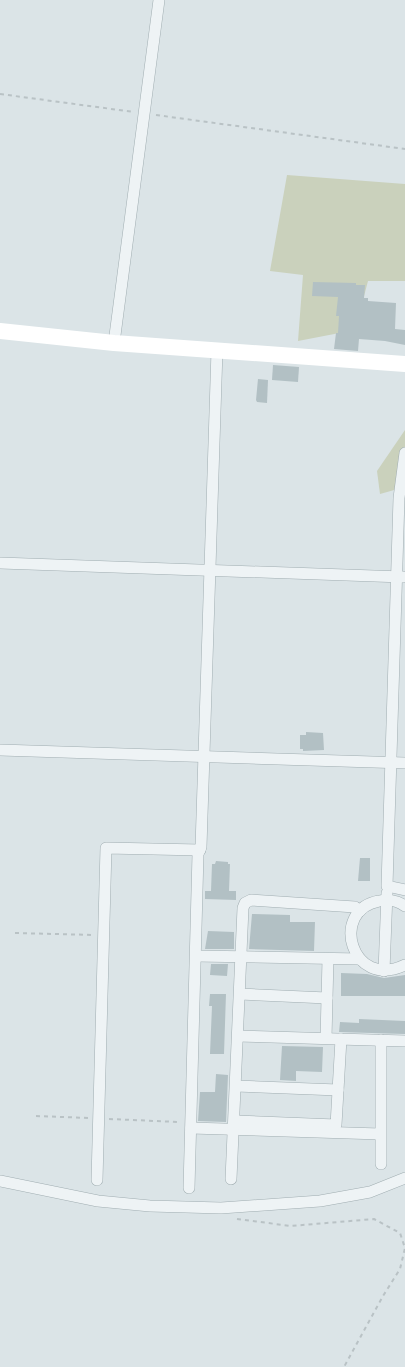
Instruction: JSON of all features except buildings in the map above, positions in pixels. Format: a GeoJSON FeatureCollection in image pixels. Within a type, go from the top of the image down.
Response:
{"type":"FeatureCollection","features":[{"type":"Feature","properties":{"kind":"street"},"geometry":{"type":"LineString","coordinates":[[114,343],[160,0]]}},
{"type":"Feature","properties":{"kind":"street"},"geometry":{"type":"LineString","coordinates":[[0,331],[114,343],[405,364]]}},
{"type":"Feature","properties":{"kind":"street"},"geometry":{"type":"LineString","coordinates":[[190,1188],[216,350]]}},
{"type":"Feature","properties":{"kind":"street"},"geometry":{"type":"LineString","coordinates":[[384,971],[391,763],[400,645],[399,498],[405,453]]}},
{"type":"Feature","properties":{"kind":"street"},"geometry":{"type":"LineString","coordinates":[[0,563],[401,577]]}},
{"type":"Feature","properties":{"kind":"street"},"geometry":{"type":"LineString","coordinates":[[0,750],[405,763]]}},
{"type":"Feature","properties":{"kind":"street"},"geometry":{"type":"LineString","coordinates":[[97,1180],[106,848],[200,850]]}},
{"type":"Feature","properties":{"kind":"street"},"geometry":{"type":"LineString","coordinates":[[387,886],[405,890]]}},
{"type":"Feature","properties":{"kind":"street"},"geometry":{"type":"LineString","coordinates":[[231,1178],[243,908],[247,900],[355,907],[360,911]]}},
{"type":"Feature","properties":{"kind":"street"},"geometry":{"type":"LineString","coordinates":[[405,906],[386,900],[376,901],[368,905],[360,911],[352,924],[351,940],[354,950],[367,965],[384,971],[396,970],[405,965]]}},
{"type":"Feature","properties":{"kind":"street"},"geometry":{"type":"LineString","coordinates":[[196,956],[360,959]]}},
{"type":"Feature","properties":{"kind":"street"},"geometry":{"type":"LineString","coordinates":[[326,1038],[328,959]]}},
{"type":"Feature","properties":{"kind":"street"},"geometry":{"type":"LineString","coordinates":[[240,994],[327,998]]}},
{"type":"Feature","properties":{"kind":"street"},"geometry":{"type":"LineString","coordinates":[[238,1036],[405,1041]]}},
{"type":"Feature","properties":{"kind":"street"},"geometry":{"type":"LineString","coordinates":[[191,1125],[336,1125],[341,1039]]}},
{"type":"Feature","properties":{"kind":"street"},"geometry":{"type":"LineString","coordinates":[[381,1040],[381,1164]]}},
{"type":"Feature","properties":{"kind":"street"},"geometry":{"type":"LineString","coordinates":[[236,1086],[338,1090]]}},
{"type":"Feature","properties":{"kind":"street"},"geometry":{"type":"LineString","coordinates":[[234,1125],[380,1134]]}},
{"type":"Feature","properties":{"kind":"street"},"geometry":{"type":"LineString","coordinates":[[0,1181],[98,1201],[150,1206],[221,1208],[320,1201],[370,1192],[405,1178]]}},
{"type":"Feature","properties":{"kind":"path"},"geometry":{"type":"LineString","coordinates":[[0,94],[405,149]]}},
{"type":"Feature","properties":{"kind":"path"},"geometry":{"type":"LineString","coordinates":[[15,933],[104,935]]}},
{"type":"Feature","properties":{"kind":"path"},"geometry":{"type":"LineString","coordinates":[[36,1116],[191,1125]]}},
{"type":"Feature","properties":{"kind":"path"},"geometry":{"type":"LineString","coordinates":[[221,1208],[236,1219],[291,1226],[374,1219],[400,1233],[404,1248],[400,1269],[344,1367]]}},
{"type":"Feature","properties":{"kind":"green space"},"geometry":{"type":"Polygon","coordinates":[[[287,175],[405,184],[405,281],[368,281],[355,330],[298,341],[303,275],[270,271],[287,175]]]}},
{"type":"Feature","properties":{"kind":"green space"},"geometry":{"type":"Polygon","coordinates":[[[405,430],[405,487],[380,494],[377,471],[405,430]]]}}]}
